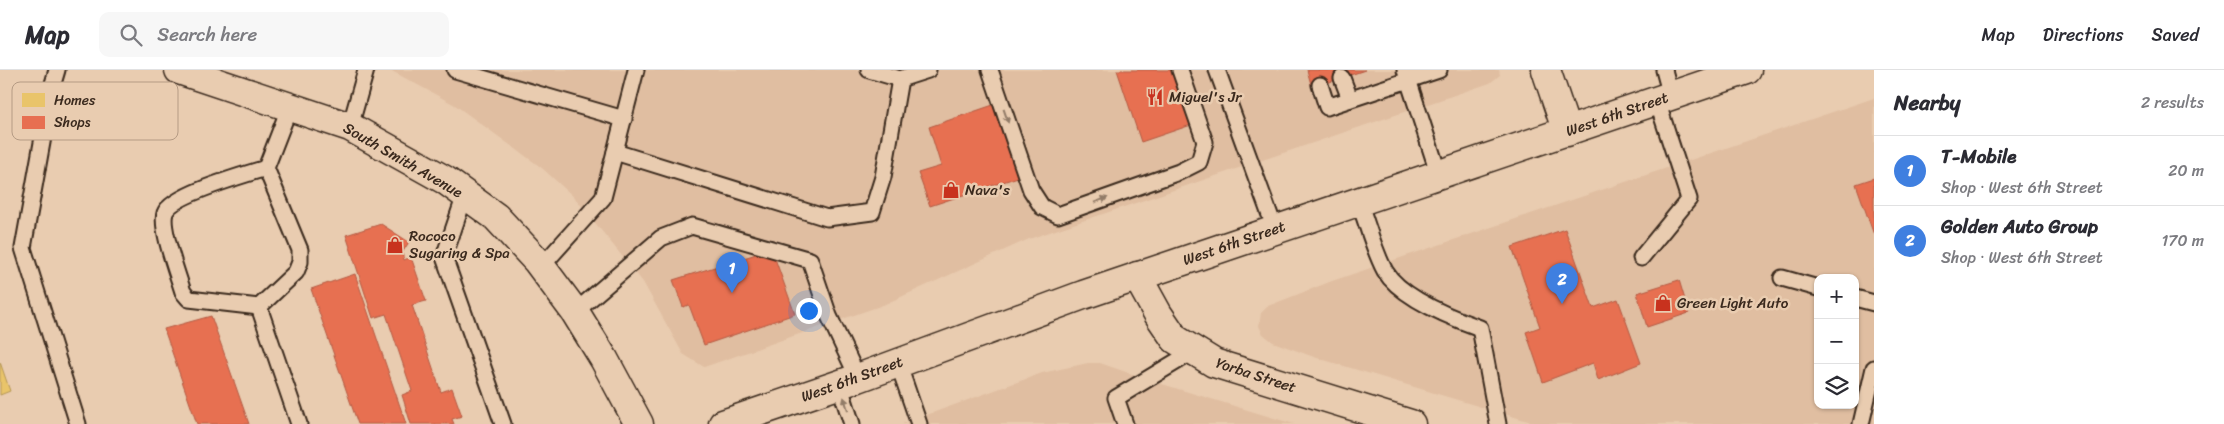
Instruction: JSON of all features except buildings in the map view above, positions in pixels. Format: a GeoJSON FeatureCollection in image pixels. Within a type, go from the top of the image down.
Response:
{"type":"FeatureCollection","features":[{"type":"Feature","properties":{"kind":"main road","name":"South Smith Avenue"},"geometry":{"type":"LineString","coordinates":[[179,70],[350,126],[445,180],[496,217],[541,267],[575,312],[604,359],[639,424]]}},
{"type":"Feature","properties":{"kind":"main road"},"geometry":{"type":"LineString","coordinates":[[1546,70],[1567,132]]}},
{"type":"Feature","properties":{"kind":"main road","name":"West 6th Street"},"geometry":{"type":"LineString","coordinates":[[723,424],[760,418],[848,381],[1137,276],[1747,70]]}},
{"type":"Feature","properties":{"kind":"main road","name":"Yorba Street"},"geometry":{"type":"LineString","coordinates":[[1137,276],[1175,339],[1194,351],[1214,362],[1398,422]]}},
{"type":"Feature","properties":{"kind":"lane"},"geometry":{"type":"LineString","coordinates":[[53,82],[57,70]]}},
{"type":"Feature","properties":{"kind":"lane"},"geometry":{"type":"LineString","coordinates":[[350,126],[366,70]]}},
{"type":"Feature","properties":{"kind":"lane"},"geometry":{"type":"LineString","coordinates":[[455,70],[624,119]]}},
{"type":"Feature","properties":{"kind":"lane"},"geometry":{"type":"LineString","coordinates":[[541,267],[603,198],[636,70]]}},
{"type":"Feature","properties":{"kind":"lane"},"geometry":{"type":"LineString","coordinates":[[869,70],[900,79],[928,70]]}},
{"type":"Feature","properties":{"kind":"lane"},"geometry":{"type":"LineString","coordinates":[[990,70],[1031,190],[1042,207],[1058,215],[1179,172],[1199,162],[1205,142],[1180,70]]}},
{"type":"Feature","properties":{"kind":"lane"},"geometry":{"type":"LineString","coordinates":[[1217,70],[1275,229]]}},
{"type":"Feature","properties":{"kind":"lane"},"geometry":{"type":"LineString","coordinates":[[1320,85],[1327,107],[1406,75],[1436,70]]}},
{"type":"Feature","properties":{"kind":"lane"},"geometry":{"type":"LineString","coordinates":[[1641,258],[1689,199],[1664,98],[1664,70]]}},
{"type":"Feature","properties":{"kind":"lane"},"geometry":{"type":"LineString","coordinates":[[1406,75],[1439,175]]}},
{"type":"Feature","properties":{"kind":"lane"},"geometry":{"type":"LineString","coordinates":[[1342,78],[1350,99]]}},
{"type":"Feature","properties":{"kind":"lane"},"geometry":{"type":"LineString","coordinates":[[615,152],[827,218],[872,212],[883,176],[900,79]]}},
{"type":"Feature","properties":{"kind":"lane"},"geometry":{"type":"LineString","coordinates":[[266,168],[188,195],[173,203],[165,212],[164,226],[182,292],[189,299],[259,307],[296,272],[300,262],[300,250],[266,168],[290,106]]}},
{"type":"Feature","properties":{"kind":"lane"},"geometry":{"type":"LineString","coordinates":[[42,140],[23,248],[78,424]]}},
{"type":"Feature","properties":{"kind":"lane"},"geometry":{"type":"LineString","coordinates":[[465,194],[444,257],[503,424]]}},
{"type":"Feature","properties":{"kind":"lane"},"geometry":{"type":"LineString","coordinates":[[1359,202],[1386,272],[1409,294],[1424,303],[1480,328],[1498,424]]}},
{"type":"Feature","properties":{"kind":"lane"},"geometry":{"type":"LineString","coordinates":[[575,312],[661,238],[692,226],[810,260],[848,381],[852,424]]}},
{"type":"Feature","properties":{"kind":"lane"},"geometry":{"type":"LineString","coordinates":[[1782,278],[1814,287]]}},
{"type":"Feature","properties":{"kind":"lane"},"geometry":{"type":"LineString","coordinates":[[1859,299],[1874,302]]}},
{"type":"Feature","properties":{"kind":"lane"},"geometry":{"type":"LineString","coordinates":[[259,307],[299,424]]}},
{"type":"Feature","properties":{"kind":"lane"},"geometry":{"type":"LineString","coordinates":[[1125,424],[1116,398],[1194,351]]}},
{"type":"Feature","properties":{"kind":"lane"},"geometry":{"type":"LineString","coordinates":[[898,363],[919,424]]}},
{"type":"Feature","properties":{"kind":"lane"},"geometry":{"type":"LineString","coordinates":[[1861,424],[1874,368]]}},
{"type":"Feature","properties":{"kind":"shaded area"},"geometry":{"type":"Polygon","coordinates":[[[390,70],[1499,70],[1500,75],[1490,83],[1029,239],[883,305],[704,367],[683,354],[643,282],[575,198],[542,168],[455,105],[390,70]]]}},
{"type":"Feature","properties":{"kind":"shaded area"},"geometry":{"type":"Polygon","coordinates":[[[1874,98],[1874,424],[1538,424],[1314,357],[1273,342],[1263,334],[1259,326],[1261,313],[1268,306],[1332,281],[1874,98]]]}},
{"type":"Feature","properties":{"kind":"shaded area"},"geometry":{"type":"Polygon","coordinates":[[[1088,363],[1100,363],[1152,381],[1294,424],[902,424],[1042,373],[1088,363]]]}},
{"type":"Feature","properties":{"kind":"place","name":"Miguel's Jr"},"geometry":{"type":"Point","coordinates":[1155,97]}},
{"type":"Feature","properties":{"kind":"place","name":"Nava's"},"geometry":{"type":"Point","coordinates":[951,190]}},
{"type":"Feature","properties":{"kind":"place","name":"Rococo Sugaring & Spa"},"geometry":{"type":"Point","coordinates":[395,245]}},
{"type":"Feature","properties":{"kind":"place","name":"T-Mobile"},"geometry":{"type":"Point","coordinates":[732,293]}},
{"type":"Feature","properties":{"kind":"place","name":"Green Light Auto"},"geometry":{"type":"Point","coordinates":[1663,303]}},
{"type":"Feature","properties":{"kind":"place","name":"Golden Auto Group"},"geometry":{"type":"Point","coordinates":[1562,304]}}]}
